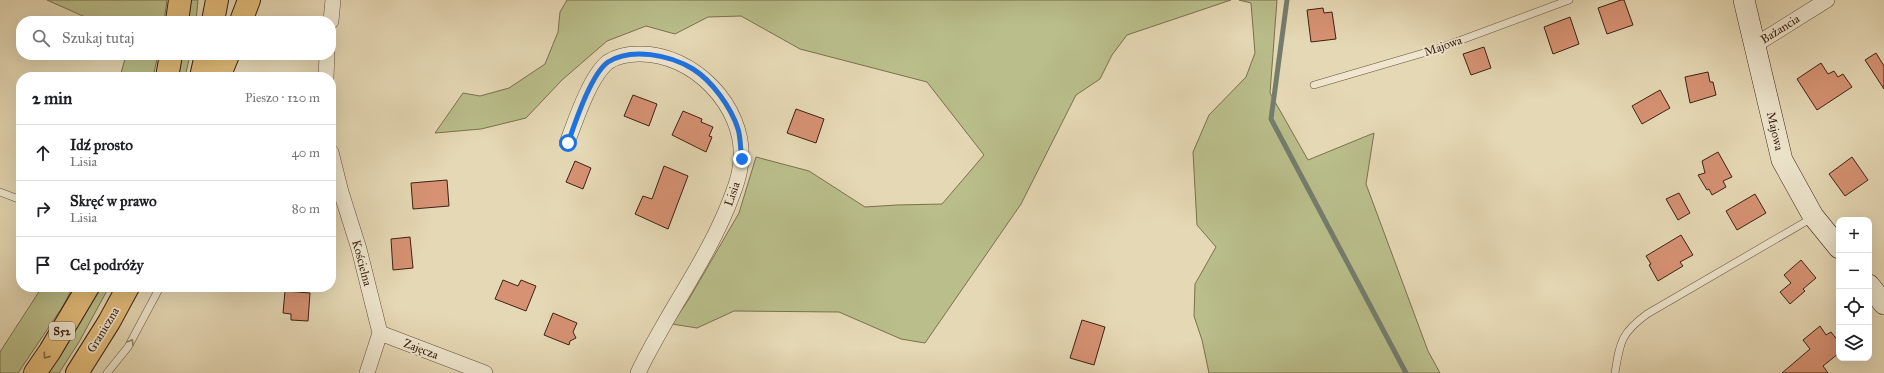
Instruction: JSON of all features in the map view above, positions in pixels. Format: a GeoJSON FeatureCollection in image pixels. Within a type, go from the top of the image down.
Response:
{"type":"FeatureCollection","features":[{"type":"Feature","properties":{"kind":"highway"},"geometry":{"type":"LineString","coordinates":[[178,16],[180,0]]}},
{"type":"Feature","properties":{"kind":"highway"},"geometry":{"type":"LineString","coordinates":[[214,16],[217,0]]}},
{"type":"Feature","properties":{"kind":"highway"},"geometry":{"type":"LineString","coordinates":[[243,16],[249,0]]}},
{"type":"Feature","properties":{"kind":"highway"},"geometry":{"type":"LineString","coordinates":[[168,72],[170,60]]}},
{"type":"Feature","properties":{"kind":"highway"},"geometry":{"type":"LineString","coordinates":[[202,72],[205,60]]}},
{"type":"Feature","properties":{"kind":"highway"},"geometry":{"type":"LineString","coordinates":[[221,72],[226,60]]}},
{"type":"Feature","properties":{"kind":"highway","name":"S52"},"geometry":{"type":"LineString","coordinates":[[35,373],[50,351],[85,292]]}},
{"type":"Feature","properties":{"kind":"highway","name":"Graniczna"},"geometry":{"type":"LineString","coordinates":[[77,373],[109,322],[125,292]]}},
{"type":"Feature","properties":{"kind":"street"},"geometry":{"type":"LineString","coordinates":[[332,16],[334,0]]}},
{"type":"Feature","properties":{"kind":"street","name":"Majowa"},"geometry":{"type":"LineString","coordinates":[[1744,0],[1782,160],[1813,216],[1836,244]]}},
{"type":"Feature","properties":{"kind":"street","name":"Bażancia"},"geometry":{"type":"LineString","coordinates":[[1755,45],[1826,0]]}},
{"type":"Feature","properties":{"kind":"street","name":"Lisia"},"geometry":{"type":"LineString","coordinates":[[568,143],[582,105],[595,78],[608,62],[626,54],[645,54],[662,57],[693,69],[711,84],[727,107],[738,130],[742,159],[736,185],[722,222],[638,373]]}},
{"type":"Feature","properties":{"kind":"street"},"geometry":{"type":"LineString","coordinates":[[326,72],[327,60]]}},
{"type":"Feature","properties":{"kind":"street","name":"Kościelna"},"geometry":{"type":"LineString","coordinates":[[336,169],[359,249],[380,333]]}},
{"type":"Feature","properties":{"kind":"street"},"geometry":{"type":"LineString","coordinates":[[1872,289],[1884,304]]}},
{"type":"Feature","properties":{"kind":"street"},"geometry":{"type":"LineString","coordinates":[[367,373],[380,333]]}},
{"type":"Feature","properties":{"kind":"street","name":"Zajęcza"},"geometry":{"type":"LineString","coordinates":[[380,333],[485,373]]}},
{"type":"Feature","properties":{"kind":"lane","name":"Majowa"},"geometry":{"type":"LineString","coordinates":[[1314,85],[1437,49],[1569,0]]}},
{"type":"Feature","properties":{"kind":"lane"},"geometry":{"type":"LineString","coordinates":[[0,192],[16,198]]}},
{"type":"Feature","properties":{"kind":"lane"},"geometry":{"type":"LineString","coordinates":[[1615,373],[1618,351],[1623,338],[1631,326],[1654,310],[1813,216]]}},
{"type":"Feature","properties":{"kind":"lane"},"geometry":{"type":"LineString","coordinates":[[107,373],[128,347],[157,292]]}},
{"type":"Feature","properties":{"kind":"green space"},"geometry":{"type":"Polygon","coordinates":[[[47,0],[167,0],[165,16],[83,16],[47,0]]]}},
{"type":"Feature","properties":{"kind":"green space"},"geometry":{"type":"Polygon","coordinates":[[[191,0],[198,0],[196,16],[189,16],[191,0]]]}},
{"type":"Feature","properties":{"kind":"green space"},"geometry":{"type":"Polygon","coordinates":[[[567,0],[1231,0],[1127,35],[1112,55],[1100,79],[1076,95],[1021,204],[925,343],[901,339],[839,312],[734,311],[697,328],[672,324],[689,299],[739,213],[756,157],[809,171],[865,207],[942,204],[984,155],[927,82],[800,49],[741,16],[708,17],[675,34],[646,26],[607,41],[562,80],[526,118],[481,129],[435,133],[463,93],[480,96],[509,88],[545,64],[558,32],[560,12],[567,0]]]}},
{"type":"Feature","properties":{"kind":"green space"},"geometry":{"type":"Polygon","coordinates":[[[1239,0],[1277,0],[1270,93],[1308,160],[1374,133],[1366,184],[1428,351],[1440,373],[1209,373],[1202,340],[1194,316],[1195,284],[1216,247],[1197,225],[1193,152],[1209,115],[1246,77],[1255,53],[1251,3],[1239,0]]]}},
{"type":"Feature","properties":{"kind":"green space"},"geometry":{"type":"Polygon","coordinates":[[[125,60],[157,60],[154,72],[121,72],[125,60]]]}},
{"type":"Feature","properties":{"kind":"green space"},"geometry":{"type":"Polygon","coordinates":[[[180,60],[189,60],[186,72],[178,72],[180,60]]]}},
{"type":"Feature","properties":{"kind":"green space"},"geometry":{"type":"Polygon","coordinates":[[[39,292],[70,292],[63,306],[18,373],[0,373],[0,352],[39,292]]]}},
{"type":"Feature","properties":{"kind":"green space"},"geometry":{"type":"Polygon","coordinates":[[[97,292],[106,292],[79,342],[59,373],[48,373],[68,343],[97,292]]]}},
{"type":"Feature","properties":{"kind":"building"},"geometry":{"type":"Polygon","coordinates":[[[1624,0],[1633,25],[1607,34],[1598,8],[1624,0]]]}},
{"type":"Feature","properties":{"kind":"building"},"geometry":{"type":"Polygon","coordinates":[[[1323,8],[1324,13],[1332,12],[1336,39],[1311,42],[1307,10],[1323,8]]]}},
{"type":"Feature","properties":{"kind":"building"},"geometry":{"type":"Polygon","coordinates":[[[1570,17],[1579,44],[1553,54],[1544,27],[1570,17]]]}},
{"type":"Feature","properties":{"kind":"building"},"geometry":{"type":"Polygon","coordinates":[[[1484,47],[1491,68],[1471,75],[1463,54],[1484,47]]]}},
{"type":"Feature","properties":{"kind":"building"},"geometry":{"type":"Polygon","coordinates":[[[1876,53],[1884,66],[1884,89],[1865,60],[1876,53]]]}},
{"type":"Feature","properties":{"kind":"building"},"geometry":{"type":"Polygon","coordinates":[[[1821,63],[1828,74],[1834,71],[1838,77],[1843,74],[1852,87],[1817,110],[1797,79],[1821,63]]]}},
{"type":"Feature","properties":{"kind":"building"},"geometry":{"type":"Polygon","coordinates":[[[1708,72],[1710,82],[1713,82],[1716,95],[1690,103],[1685,77],[1708,72]]]}},
{"type":"Feature","properties":{"kind":"building"},"geometry":{"type":"Polygon","coordinates":[[[1660,90],[1670,108],[1642,124],[1632,106],[1660,90]]]}},
{"type":"Feature","properties":{"kind":"building"},"geometry":{"type":"Polygon","coordinates":[[[633,95],[657,104],[649,126],[624,116],[633,95]]]}},
{"type":"Feature","properties":{"kind":"building"},"geometry":{"type":"Polygon","coordinates":[[[796,109],[824,119],[816,143],[787,133],[796,109]]]}},
{"type":"Feature","properties":{"kind":"building"},"geometry":{"type":"Polygon","coordinates":[[[683,111],[702,119],[701,122],[713,127],[709,136],[712,137],[706,152],[672,135],[683,111]]]}},
{"type":"Feature","properties":{"kind":"building"},"geometry":{"type":"Polygon","coordinates":[[[1718,152],[1732,177],[1723,181],[1726,187],[1712,195],[1709,189],[1707,190],[1698,175],[1705,173],[1702,161],[1718,152]]]}},
{"type":"Feature","properties":{"kind":"building"},"geometry":{"type":"Polygon","coordinates":[[[1852,157],[1868,180],[1845,196],[1829,174],[1852,157]]]}},
{"type":"Feature","properties":{"kind":"building"},"geometry":{"type":"Polygon","coordinates":[[[575,161],[591,168],[583,189],[566,182],[575,161]]]}},
{"type":"Feature","properties":{"kind":"building"},"geometry":{"type":"Polygon","coordinates":[[[664,166],[688,176],[668,229],[635,214],[643,196],[652,199],[664,166]]]}},
{"type":"Feature","properties":{"kind":"building"},"geometry":{"type":"Polygon","coordinates":[[[447,180],[449,206],[413,209],[411,183],[447,180]]]}},
{"type":"Feature","properties":{"kind":"building"},"geometry":{"type":"Polygon","coordinates":[[[1679,193],[1690,213],[1678,220],[1666,199],[1679,193]]]}},
{"type":"Feature","properties":{"kind":"building"},"geometry":{"type":"Polygon","coordinates":[[[1755,194],[1766,213],[1737,230],[1726,211],[1755,194]]]}},
{"type":"Feature","properties":{"kind":"building"},"geometry":{"type":"Polygon","coordinates":[[[1681,235],[1693,255],[1680,262],[1683,266],[1658,281],[1646,256],[1681,235]]]}},
{"type":"Feature","properties":{"kind":"building"},"geometry":{"type":"Polygon","coordinates":[[[410,237],[413,268],[393,270],[391,239],[410,237]]]}},
{"type":"Feature","properties":{"kind":"building"},"geometry":{"type":"Polygon","coordinates":[[[1801,260],[1816,278],[1803,289],[1805,291],[1790,304],[1780,292],[1791,283],[1784,275],[1801,260]]]}},
{"type":"Feature","properties":{"kind":"building"},"geometry":{"type":"Polygon","coordinates":[[[503,280],[518,286],[521,280],[536,286],[526,311],[495,299],[503,280]]]}},
{"type":"Feature","properties":{"kind":"building"},"geometry":{"type":"Polygon","coordinates":[[[285,292],[310,293],[308,321],[291,320],[291,314],[283,313],[285,292]]]}},
{"type":"Feature","properties":{"kind":"building"},"geometry":{"type":"Polygon","coordinates":[[[553,313],[577,323],[573,332],[576,338],[570,341],[569,345],[544,335],[553,313]]]}},
{"type":"Feature","properties":{"kind":"building"},"geometry":{"type":"Polygon","coordinates":[[[1082,320],[1105,327],[1094,365],[1070,358],[1082,320]]]}},
{"type":"Feature","properties":{"kind":"building"},"geometry":{"type":"Polygon","coordinates":[[[1820,326],[1826,335],[1831,332],[1836,338],[1836,355],[1823,366],[1828,373],[1782,373],[1810,349],[1803,340],[1820,326]]]}},
{"type":"Feature","properties":{"kind":"waterway"},"geometry":{"type":"LineString","coordinates":[[1287,0],[1271,119],[1406,373]]}},
{"type":"Feature","properties":{"kind":"route"},"geometry":{"type":"LineString","coordinates":[[568,143],[582,105],[595,78],[608,62],[626,54],[645,54],[662,57],[693,69],[711,84],[727,107],[738,130],[742,159]]}}]}
